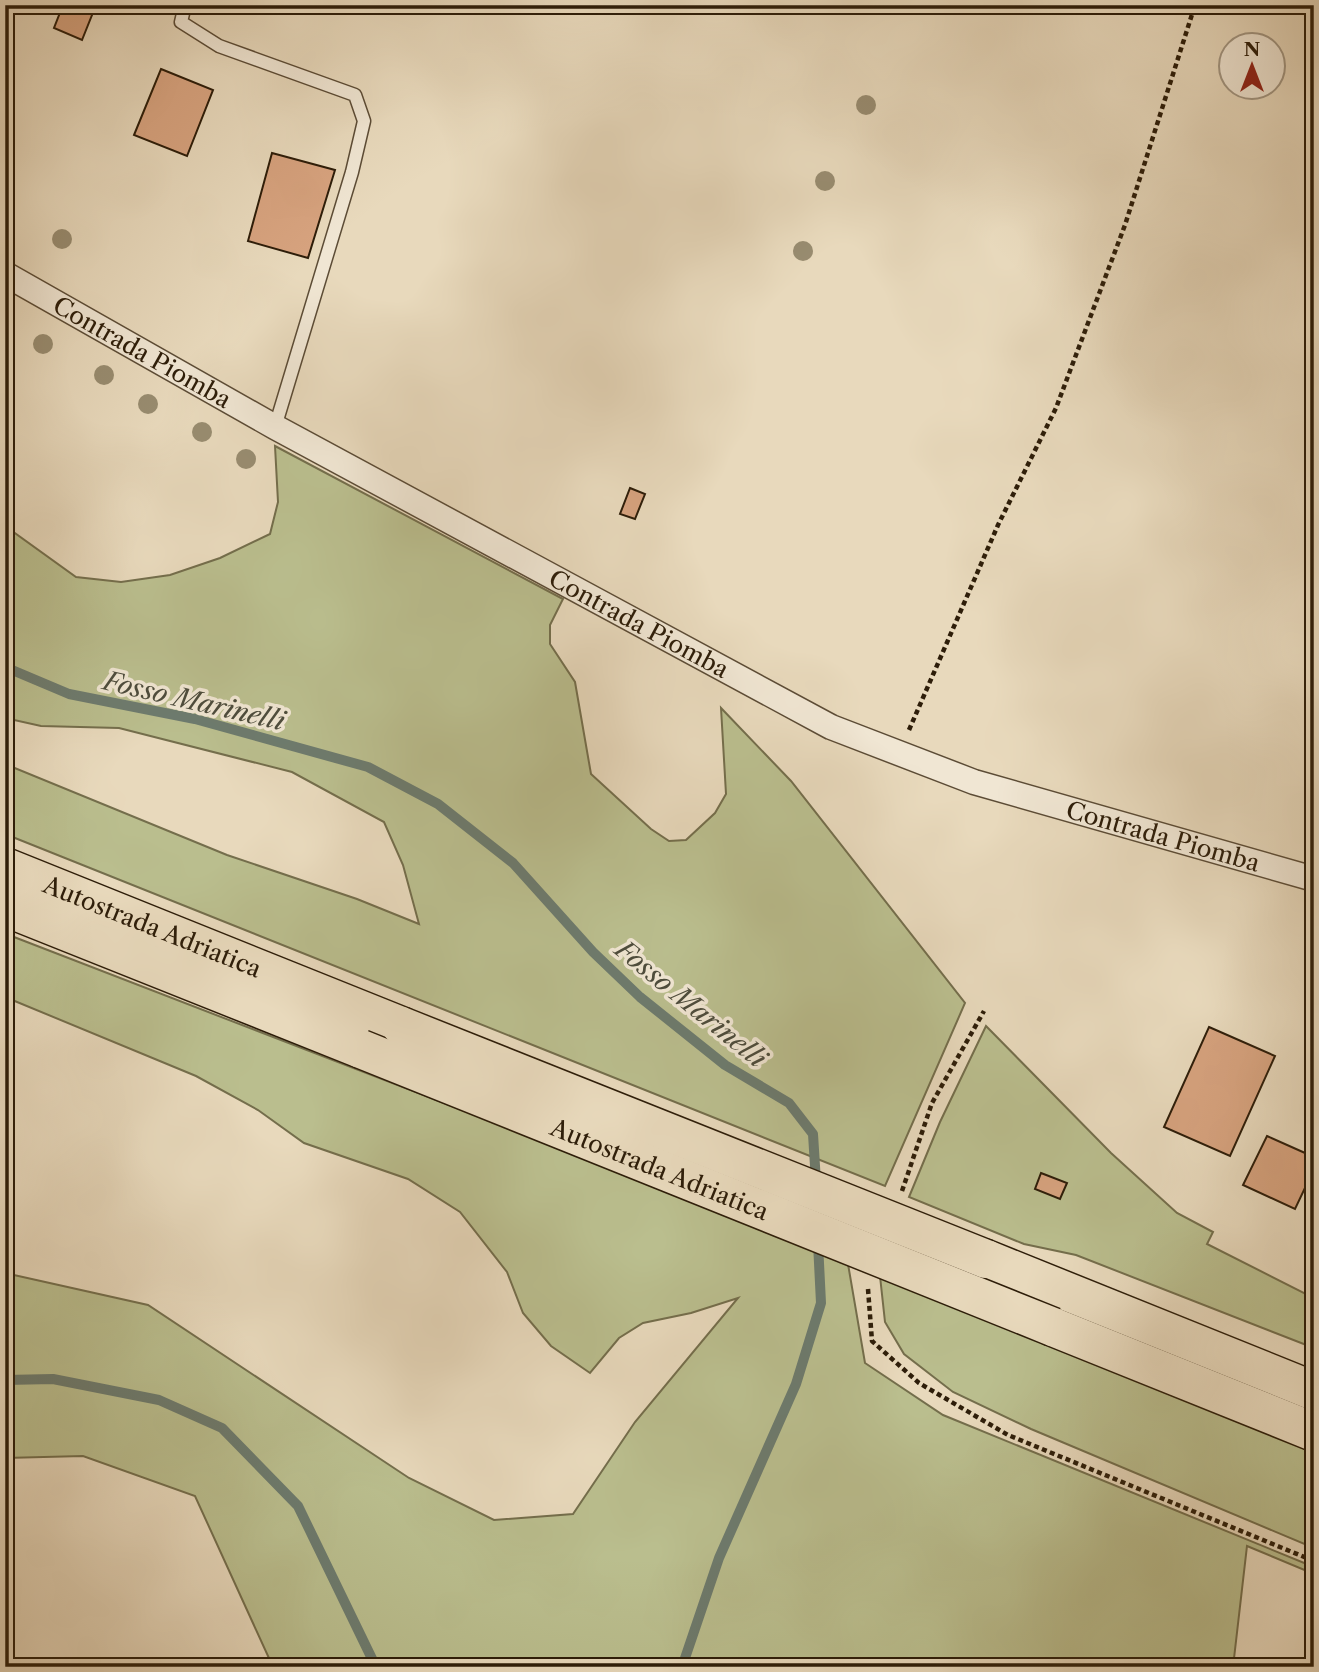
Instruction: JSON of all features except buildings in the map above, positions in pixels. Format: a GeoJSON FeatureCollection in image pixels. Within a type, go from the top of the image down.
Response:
{"type":"FeatureCollection","features":[{"type":"Feature","properties":{"kind":"highway","name":"Autostrada Adriatica"},"geometry":{"type":"LineString","coordinates":[[5,867],[1314,1391]]}},
{"type":"Feature","properties":{"kind":"highway","name":"Autostrada Adriatica"},"geometry":{"type":"LineString","coordinates":[[5,907],[1314,1432]]}},
{"type":"Feature","properties":{"kind":"street","name":"Contrada Piomba"},"geometry":{"type":"LineString","coordinates":[[5,274],[275,427],[831,727],[974,782],[1314,879]]}},
{"type":"Feature","properties":{"kind":"lane"},"geometry":{"type":"LineString","coordinates":[[185,5],[181,22],[219,46],[355,94],[364,121],[352,172],[275,427]]}},
{"type":"Feature","properties":{"kind":"path"},"geometry":{"type":"LineString","coordinates":[[898,753],[998,525],[1056,408],[1125,225],[1195,5]]}},
{"type":"Feature","properties":{"kind":"path"},"geometry":{"type":"LineString","coordinates":[[901,1196],[932,1103],[984,1011]]}},
{"type":"Feature","properties":{"kind":"path"},"geometry":{"type":"LineString","coordinates":[[868,1285],[872,1341],[919,1383],[1008,1435],[1314,1562]]}},
{"type":"Feature","properties":{"kind":"green space"},"geometry":{"type":"Polygon","coordinates":[[[275,446],[563,599],[550,625],[550,644],[575,682],[591,774],[651,829],[669,841],[686,840],[715,813],[726,794],[721,708],[791,781],[965,1003],[885,1186],[5,834],[5,764],[227,855],[357,899],[419,924],[403,865],[384,822],[292,772],[119,728],[41,726],[5,718],[5,526],[76,577],[121,582],[170,575],[220,558],[270,534],[278,502],[275,446]]]}},
{"type":"Feature","properties":{"kind":"green space"},"geometry":{"type":"Polygon","coordinates":[[[14,937],[633,1176],[848,1264],[865,1363],[943,1415],[1314,1567],[1314,1574],[1247,1546],[1233,1667],[273,1667],[195,1496],[83,1456],[5,1458],[5,1273],[148,1305],[409,1478],[494,1520],[573,1514],[635,1422],[738,1298],[691,1313],[643,1323],[619,1338],[590,1373],[551,1346],[523,1313],[507,1272],[460,1212],[408,1179],[304,1143],[258,1110],[196,1076],[5,997],[5,940],[14,937]]]}},
{"type":"Feature","properties":{"kind":"green space"},"geometry":{"type":"Polygon","coordinates":[[[986,1026],[1111,1153],[1177,1213],[1213,1232],[1207,1244],[1314,1298],[1314,1348],[1076,1255],[1024,1244],[909,1197],[940,1122],[986,1026]]]}},
{"type":"Feature","properties":{"kind":"green space"},"geometry":{"type":"Polygon","coordinates":[[[880,1276],[1314,1445],[1314,1548],[1031,1429],[953,1392],[904,1354],[885,1322],[880,1276]]]}},
{"type":"Feature","properties":{"kind":"waterway","name":"Fosso Marinelli"},"geometry":{"type":"LineString","coordinates":[[5,667],[69,694],[195,719],[368,767],[438,804],[513,863],[593,952],[640,997],[725,1065],[789,1103],[813,1134],[816,1182]]}},
{"type":"Feature","properties":{"kind":"waterway","name":"Fosso Marinelli"},"geometry":{"type":"LineString","coordinates":[[682,1667],[719,1558],[796,1384],[821,1303],[818,1243]]}},
{"type":"Feature","properties":{"kind":"waterway"},"geometry":{"type":"LineString","coordinates":[[5,1380],[53,1379],[159,1400],[222,1428],[298,1506],[376,1667]]}}]}
